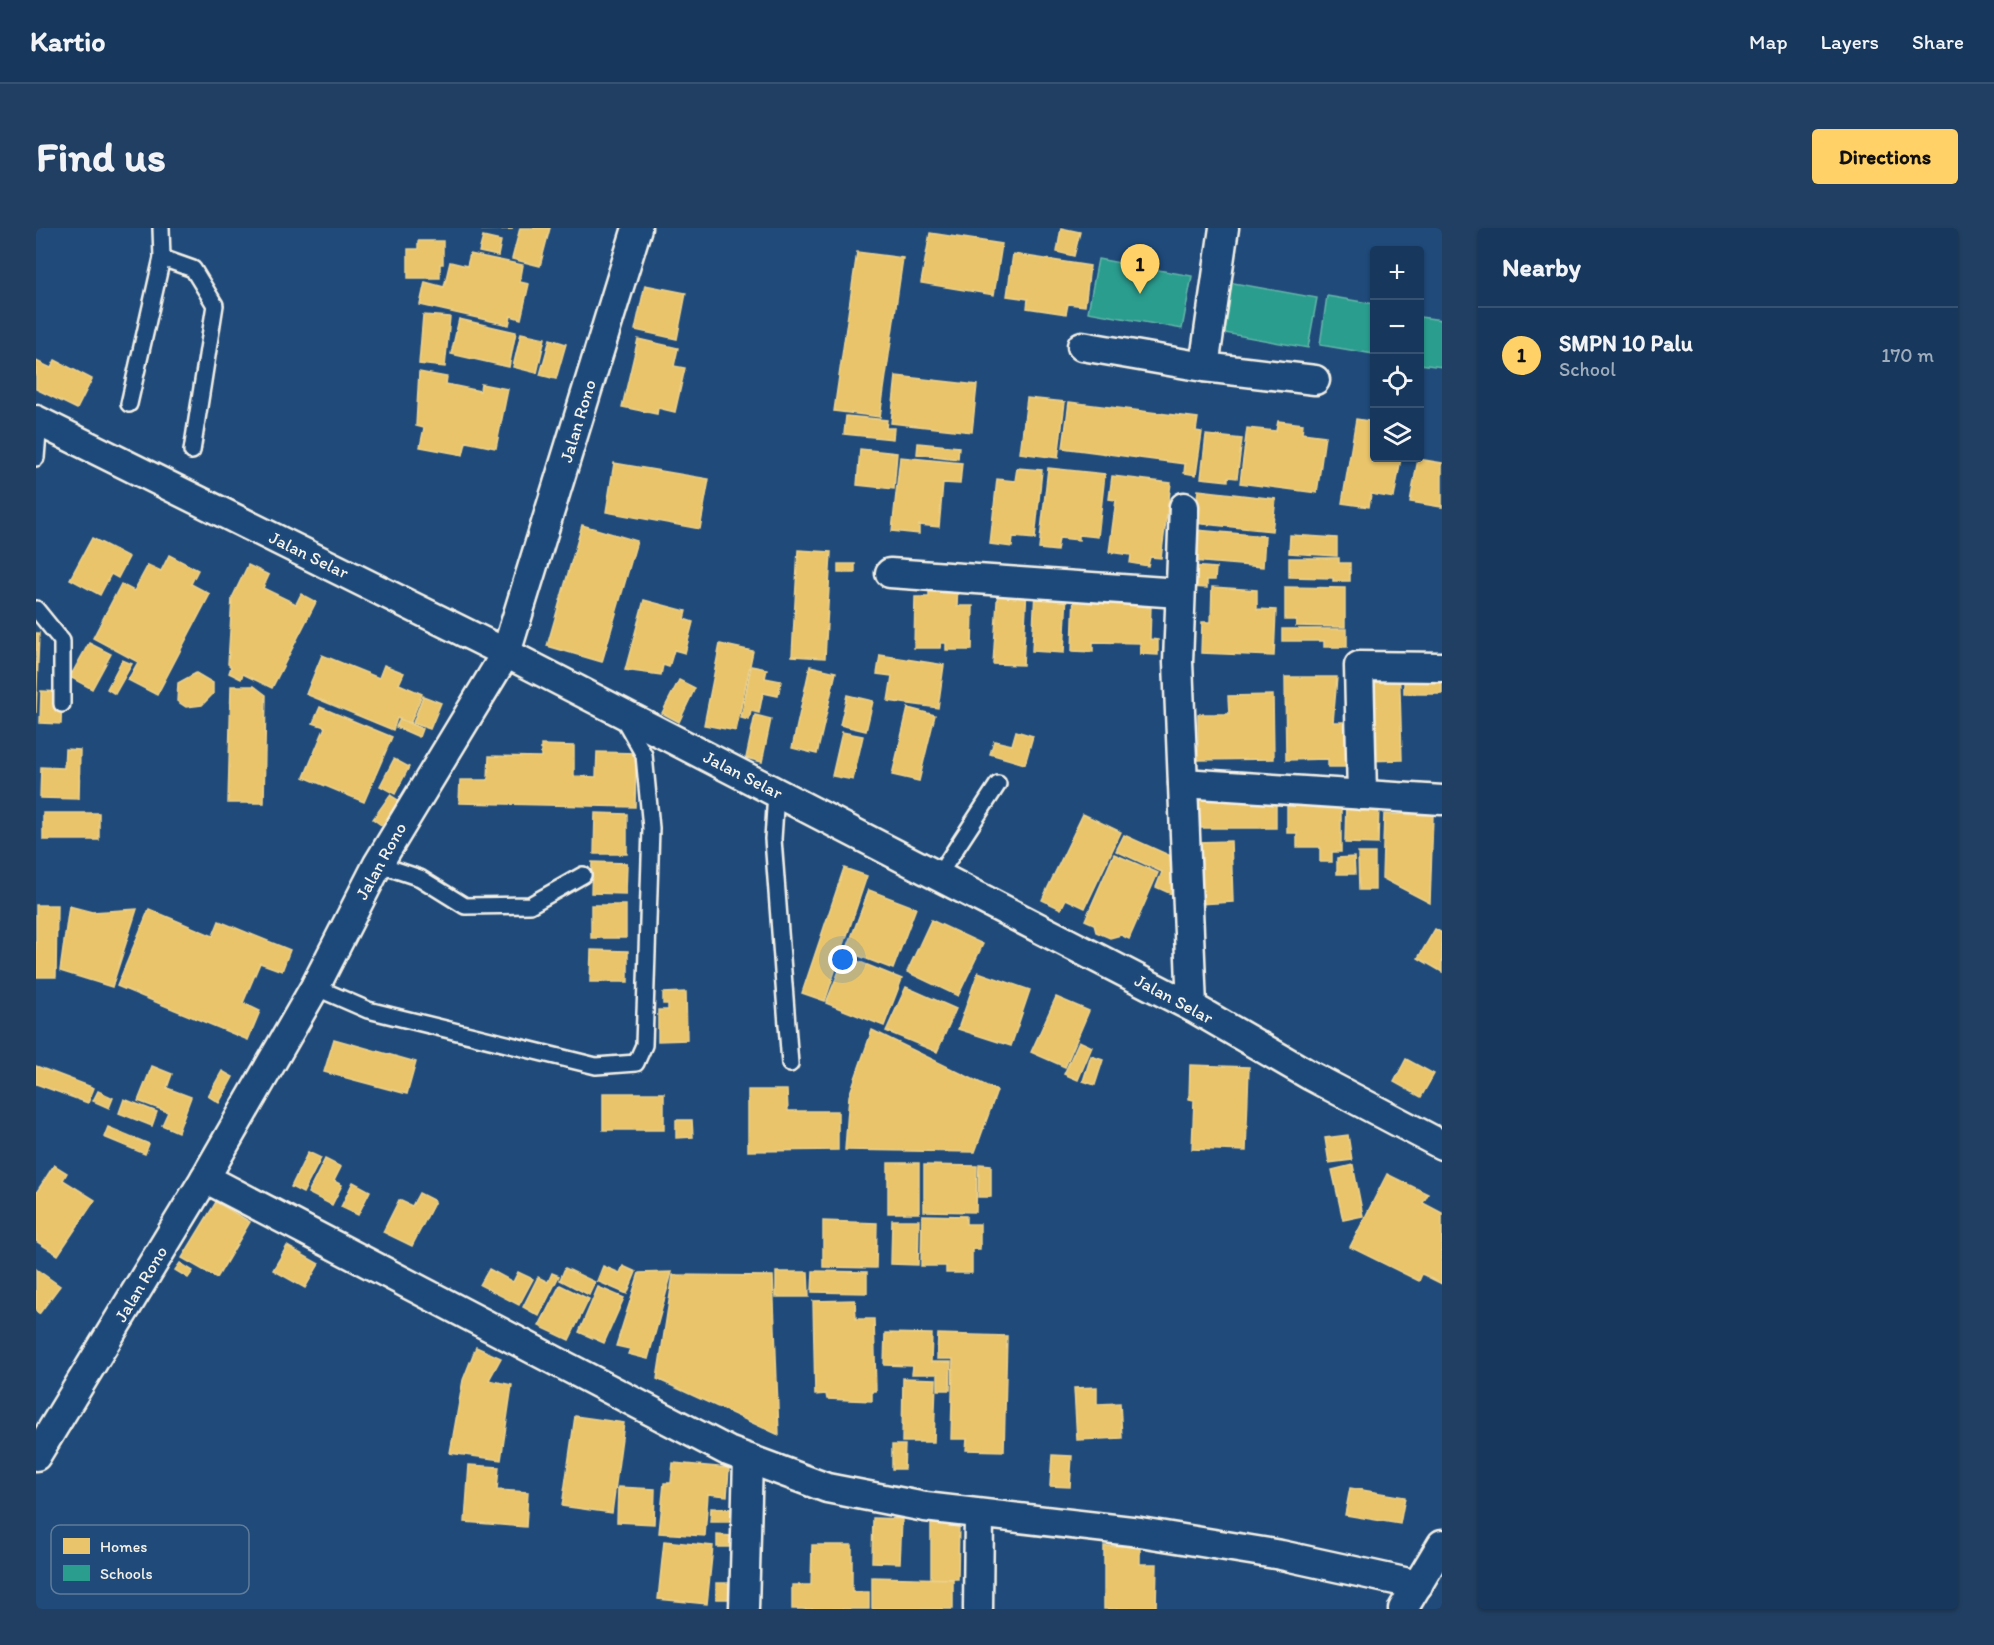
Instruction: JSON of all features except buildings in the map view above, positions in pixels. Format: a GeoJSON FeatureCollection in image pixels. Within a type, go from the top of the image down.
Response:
{"type":"FeatureCollection","features":[{"type":"Feature","properties":{"kind":"street","name":"Jalan Rono"},"geometry":{"type":"LineString","coordinates":[[36,1456],[204,1178],[315,987],[378,864],[506,653],[637,228]]}},
{"type":"Feature","properties":{"kind":"street"},"geometry":{"type":"LineString","coordinates":[[1204,366],[1224,228]]}},
{"type":"Feature","properties":{"kind":"street"},"geometry":{"type":"LineString","coordinates":[[1082,346],[1204,366],[1315,380]]}},
{"type":"Feature","properties":{"kind":"street","name":"Jalan Selar"},"geometry":{"type":"LineString","coordinates":[[38,420],[619,711],[1192,1007],[1311,1076],[1442,1145]]}},
{"type":"Feature","properties":{"kind":"street"},"geometry":{"type":"LineString","coordinates":[[1184,507],[1178,662],[1192,1007]]}},
{"type":"Feature","properties":{"kind":"street"},"geometry":{"type":"LineString","coordinates":[[890,573],[1179,593]]}},
{"type":"Feature","properties":{"kind":"street"},"geometry":{"type":"LineString","coordinates":[[1362,795],[1359,666],[1442,667]]}},
{"type":"Feature","properties":{"kind":"street"},"geometry":{"type":"LineString","coordinates":[[1183,783],[1442,800]]}},
{"type":"Feature","properties":{"kind":"street"},"geometry":{"type":"LineString","coordinates":[[204,1178],[728,1451],[827,1488],[925,1507],[1140,1532],[1269,1553],[1418,1585]]}},
{"type":"Feature","properties":{"kind":"street"},"geometry":{"type":"LineString","coordinates":[[744,1609],[748,1459]]}},
{"type":"Feature","properties":{"kind":"street"},"geometry":{"type":"LineString","coordinates":[[978,1609],[979,1514]]}},
{"type":"Feature","properties":{"kind":"street"},"geometry":{"type":"LineString","coordinates":[[1403,1609],[1442,1544]]}},
{"type":"Feature","properties":{"kind":"lane"},"geometry":{"type":"LineString","coordinates":[[129,404],[162,258],[161,228]]}},
{"type":"Feature","properties":{"kind":"lane"},"geometry":{"type":"LineString","coordinates":[[162,258],[193,269],[215,305],[192,451]]}},
{"type":"Feature","properties":{"kind":"lane"},"geometry":{"type":"LineString","coordinates":[[36,458],[38,420]]}},
{"type":"Feature","properties":{"kind":"lane"},"geometry":{"type":"LineString","coordinates":[[36,609],[62,641],[62,704]]}},
{"type":"Feature","properties":{"kind":"lane"},"geometry":{"type":"LineString","coordinates":[[315,987],[368,1010],[596,1066],[636,1063],[644,1045],[651,828],[644,754],[619,711]]}},
{"type":"Feature","properties":{"kind":"lane"},"geometry":{"type":"LineString","coordinates":[[938,876],[998,784]]}},
{"type":"Feature","properties":{"kind":"lane"},"geometry":{"type":"LineString","coordinates":[[777,793],[773,839],[790,1064]]}},
{"type":"Feature","properties":{"kind":"lane"},"geometry":{"type":"LineString","coordinates":[[378,864],[420,878],[465,906],[530,905],[583,875]]}},
{"type":"Feature","properties":{"kind":"place","name":"SMPN 10 Palu"},"geometry":{"type":"Point","coordinates":[1140,294]}}]}
